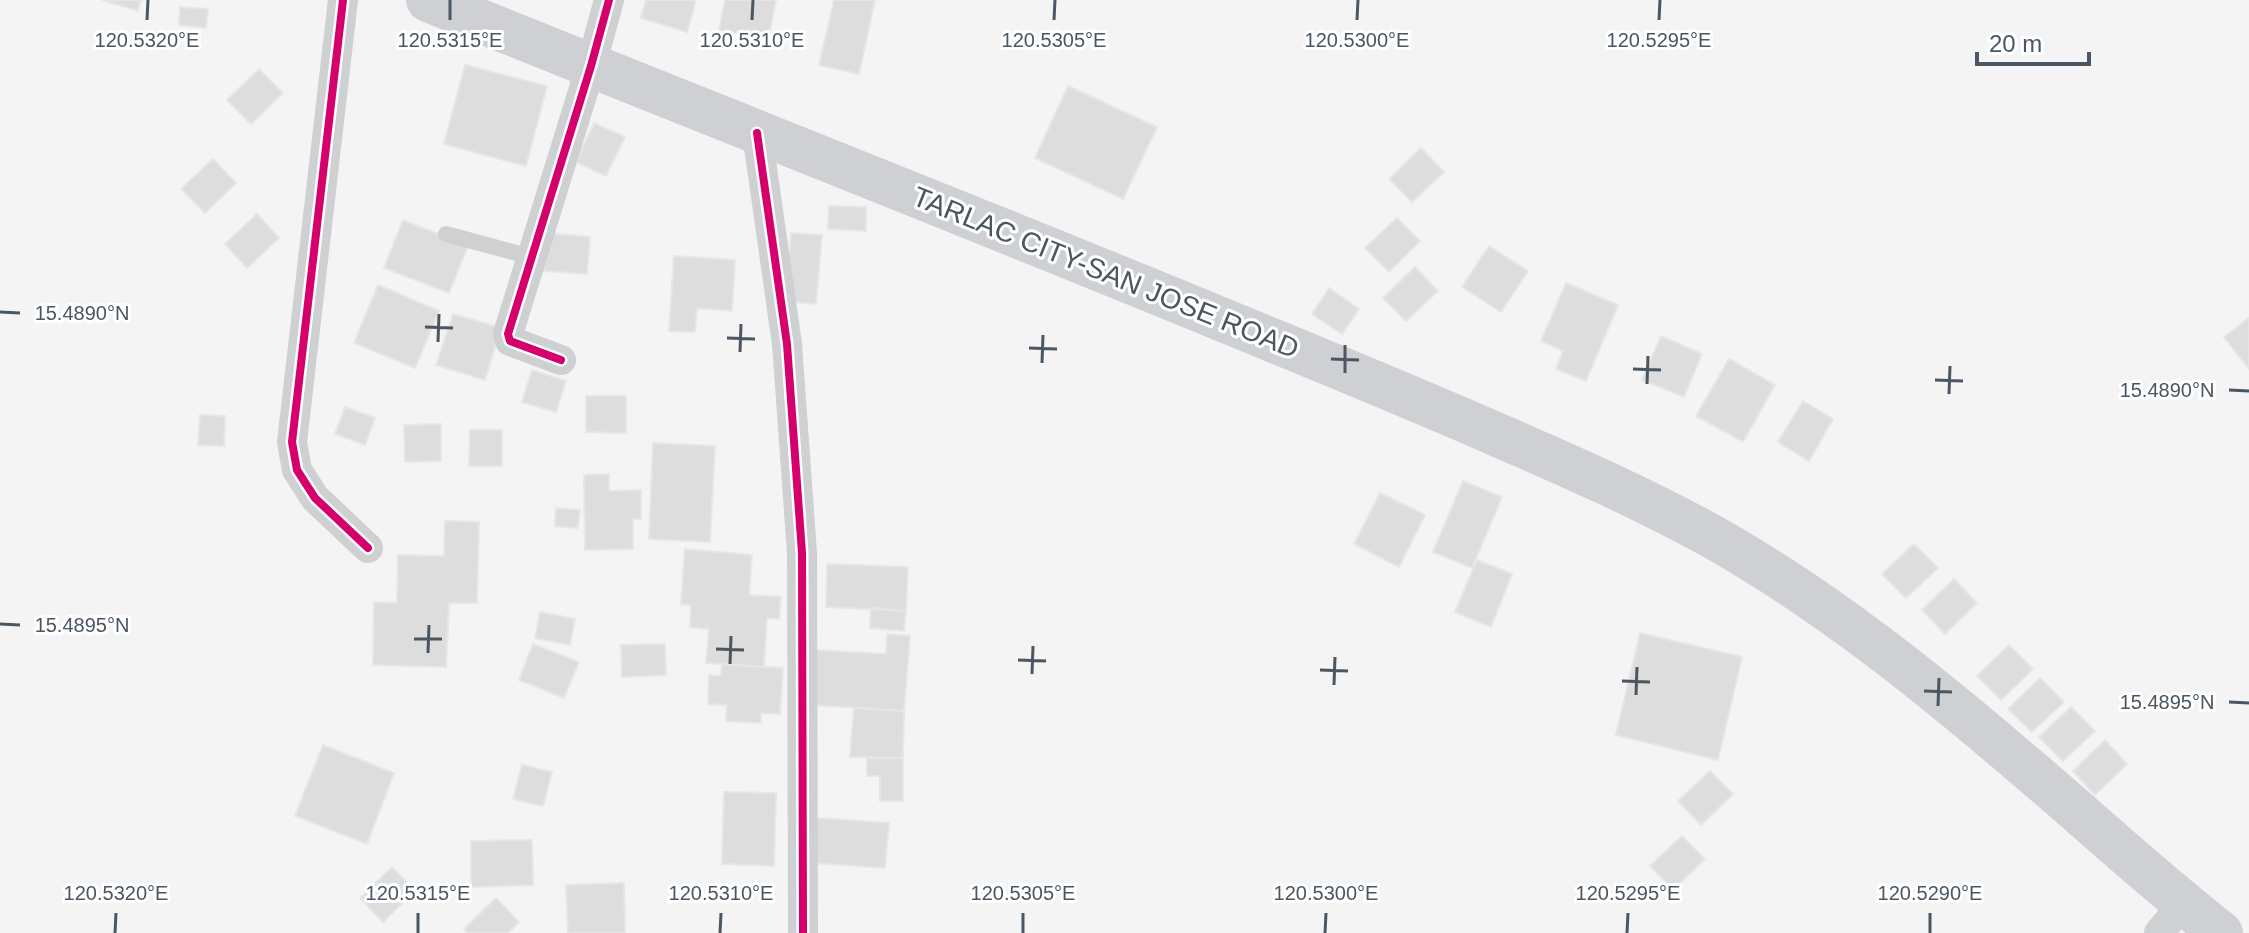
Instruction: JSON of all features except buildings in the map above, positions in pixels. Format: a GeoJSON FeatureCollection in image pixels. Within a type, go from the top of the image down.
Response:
{"type":"FeatureCollection","features":[{"type":"Feature","properties":{"kind":"main road","name":"TARLAC CITY-SAN JOSE ROAD"},"geometry":{"type":"LineString","coordinates":[[428,0],[953,209],[1407,396],[1602,482],[1711,537],[1796,588],[1878,645],[2023,764],[2171,918],[2221,933]]}},
{"type":"Feature","properties":{"kind":"street"},"geometry":{"type":"LineString","coordinates":[[343,0],[292,442],[297,470],[315,498],[368,548]]}},
{"type":"Feature","properties":{"kind":"street"},"geometry":{"type":"LineString","coordinates":[[561,360],[510,341],[509,325],[609,0]]}},
{"type":"Feature","properties":{"kind":"street"},"geometry":{"type":"LineString","coordinates":[[757,133],[787,344],[802,553],[803,933]]}},
{"type":"Feature","properties":{"kind":"lane"},"geometry":{"type":"LineString","coordinates":[[446,234],[531,257]]}},
{"type":"Feature","properties":{"kind":"cycle path"},"geometry":{"type":"LineString","coordinates":[[343,0],[292,442],[297,470],[315,498],[368,548]]}},
{"type":"Feature","properties":{"kind":"cycle path"},"geometry":{"type":"LineString","coordinates":[[561,360],[510,341],[508,334],[609,0]]}},
{"type":"Feature","properties":{"kind":"cycle path"},"geometry":{"type":"LineString","coordinates":[[757,133],[787,344],[802,553],[803,933]]}}]}
